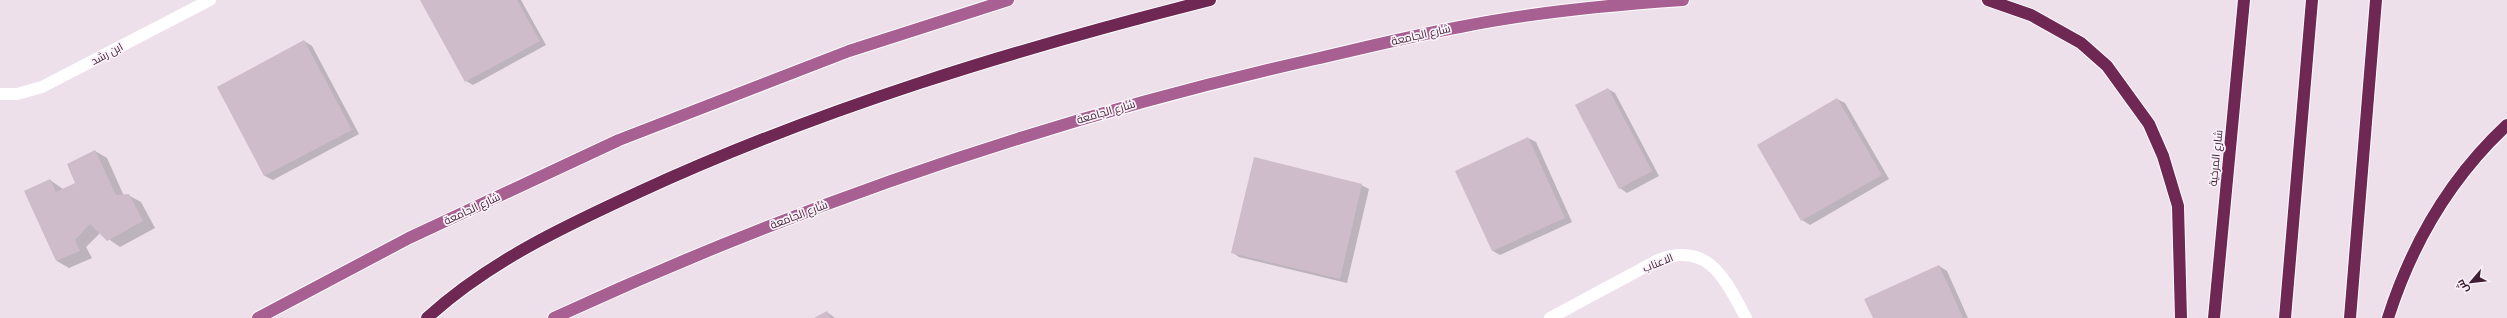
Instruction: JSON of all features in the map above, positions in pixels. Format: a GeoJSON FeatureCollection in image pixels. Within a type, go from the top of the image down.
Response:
{"type":"FeatureCollection","features":[{"type":"Feature","properties":{"kind":"highway"},"geometry":{"type":"LineString","coordinates":[[427,318],[497,266],[568,224],[718,157],[858,105],[1001,58],[1210,0]]}},
{"type":"Feature","properties":{"kind":"highway"},"geometry":{"type":"LineString","coordinates":[[1988,0],[2031,15],[2081,44],[2107,66],[2149,124],[2163,156],[2178,206],[2180,318]]}},
{"type":"Feature","properties":{"kind":"highway","name":"شارع المرخية"},"geometry":{"type":"LineString","coordinates":[[2214,318],[2244,0]]}},
{"type":"Feature","properties":{"kind":"highway"},"geometry":{"type":"LineString","coordinates":[[2285,318],[2312,0]]}},
{"type":"Feature","properties":{"kind":"highway"},"geometry":{"type":"LineString","coordinates":[[2350,318],[2376,0]]}},
{"type":"Feature","properties":{"kind":"highway"},"geometry":{"type":"LineString","coordinates":[[2388,318],[2400,280],[2417,242],[2438,205],[2463,171],[2507,125]]}},
{"type":"Feature","properties":{"kind":"main road","name":"شارع الجامعة"},"geometry":{"type":"LineString","coordinates":[[258,318],[410,238],[619,140],[849,51],[1008,0]]}},
{"type":"Feature","properties":{"kind":"main road","name":"شارع الجامعة"},"geometry":{"type":"LineString","coordinates":[[554,318],[675,264],[866,189],[1088,117],[1218,81],[1461,26],[1614,5],[1683,0]]}},
{"type":"Feature","properties":{"kind":"street","name":"ابن رشد"},"geometry":{"type":"LineString","coordinates":[[0,94],[17,94],[42,87],[210,0]]}},
{"type":"Feature","properties":{"kind":"street","name":"الاعناب"},"geometry":{"type":"LineString","coordinates":[[1550,318],[1658,260],[1674,254],[1702,259],[1714,266],[1727,283],[1746,318]]}},
{"type":"Feature","properties":{"kind":"building"},"geometry":{"type":"Polygon","coordinates":[[[420,0],[517,0],[540,41],[465,82],[420,0]]]}},
{"type":"Feature","properties":{"kind":"building"},"geometry":{"type":"Polygon","coordinates":[[[304,40],[352,130],[264,176],[217,87],[304,40]]]}},
{"type":"Feature","properties":{"kind":"building"},"geometry":{"type":"Polygon","coordinates":[[[1608,88],[1652,171],[1619,189],[1575,105],[1608,88]]]}},
{"type":"Feature","properties":{"kind":"building"},"geometry":{"type":"Polygon","coordinates":[[[1837,98],[1882,175],[1801,221],[1757,145],[1837,98]]]}},
{"type":"Feature","properties":{"kind":"building"},"geometry":{"type":"Polygon","coordinates":[[[1528,137],[1565,218],[1492,251],[1455,171],[1528,137]]]}},
{"type":"Feature","properties":{"kind":"building"},"geometry":{"type":"Polygon","coordinates":[[[95,150],[116,195],[129,194],[143,221],[107,241],[90,224],[75,240],[80,251],[56,261],[24,191],[50,179],[56,192],[75,183],[67,164],[95,150]]]}},
{"type":"Feature","properties":{"kind":"building"},"geometry":{"type":"Polygon","coordinates":[[[1254,157],[1362,184],[1340,279],[1231,253],[1254,157]]]}},
{"type":"Feature","properties":{"kind":"building"},"geometry":{"type":"Polygon","coordinates":[[[1939,265],[1963,318],[1873,318],[1864,299],[1939,265]]]}},
{"type":"Feature","properties":{"kind":"building"},"geometry":{"type":"Polygon","coordinates":[[[827,311],[831,318],[814,318],[827,311]]]}}]}
